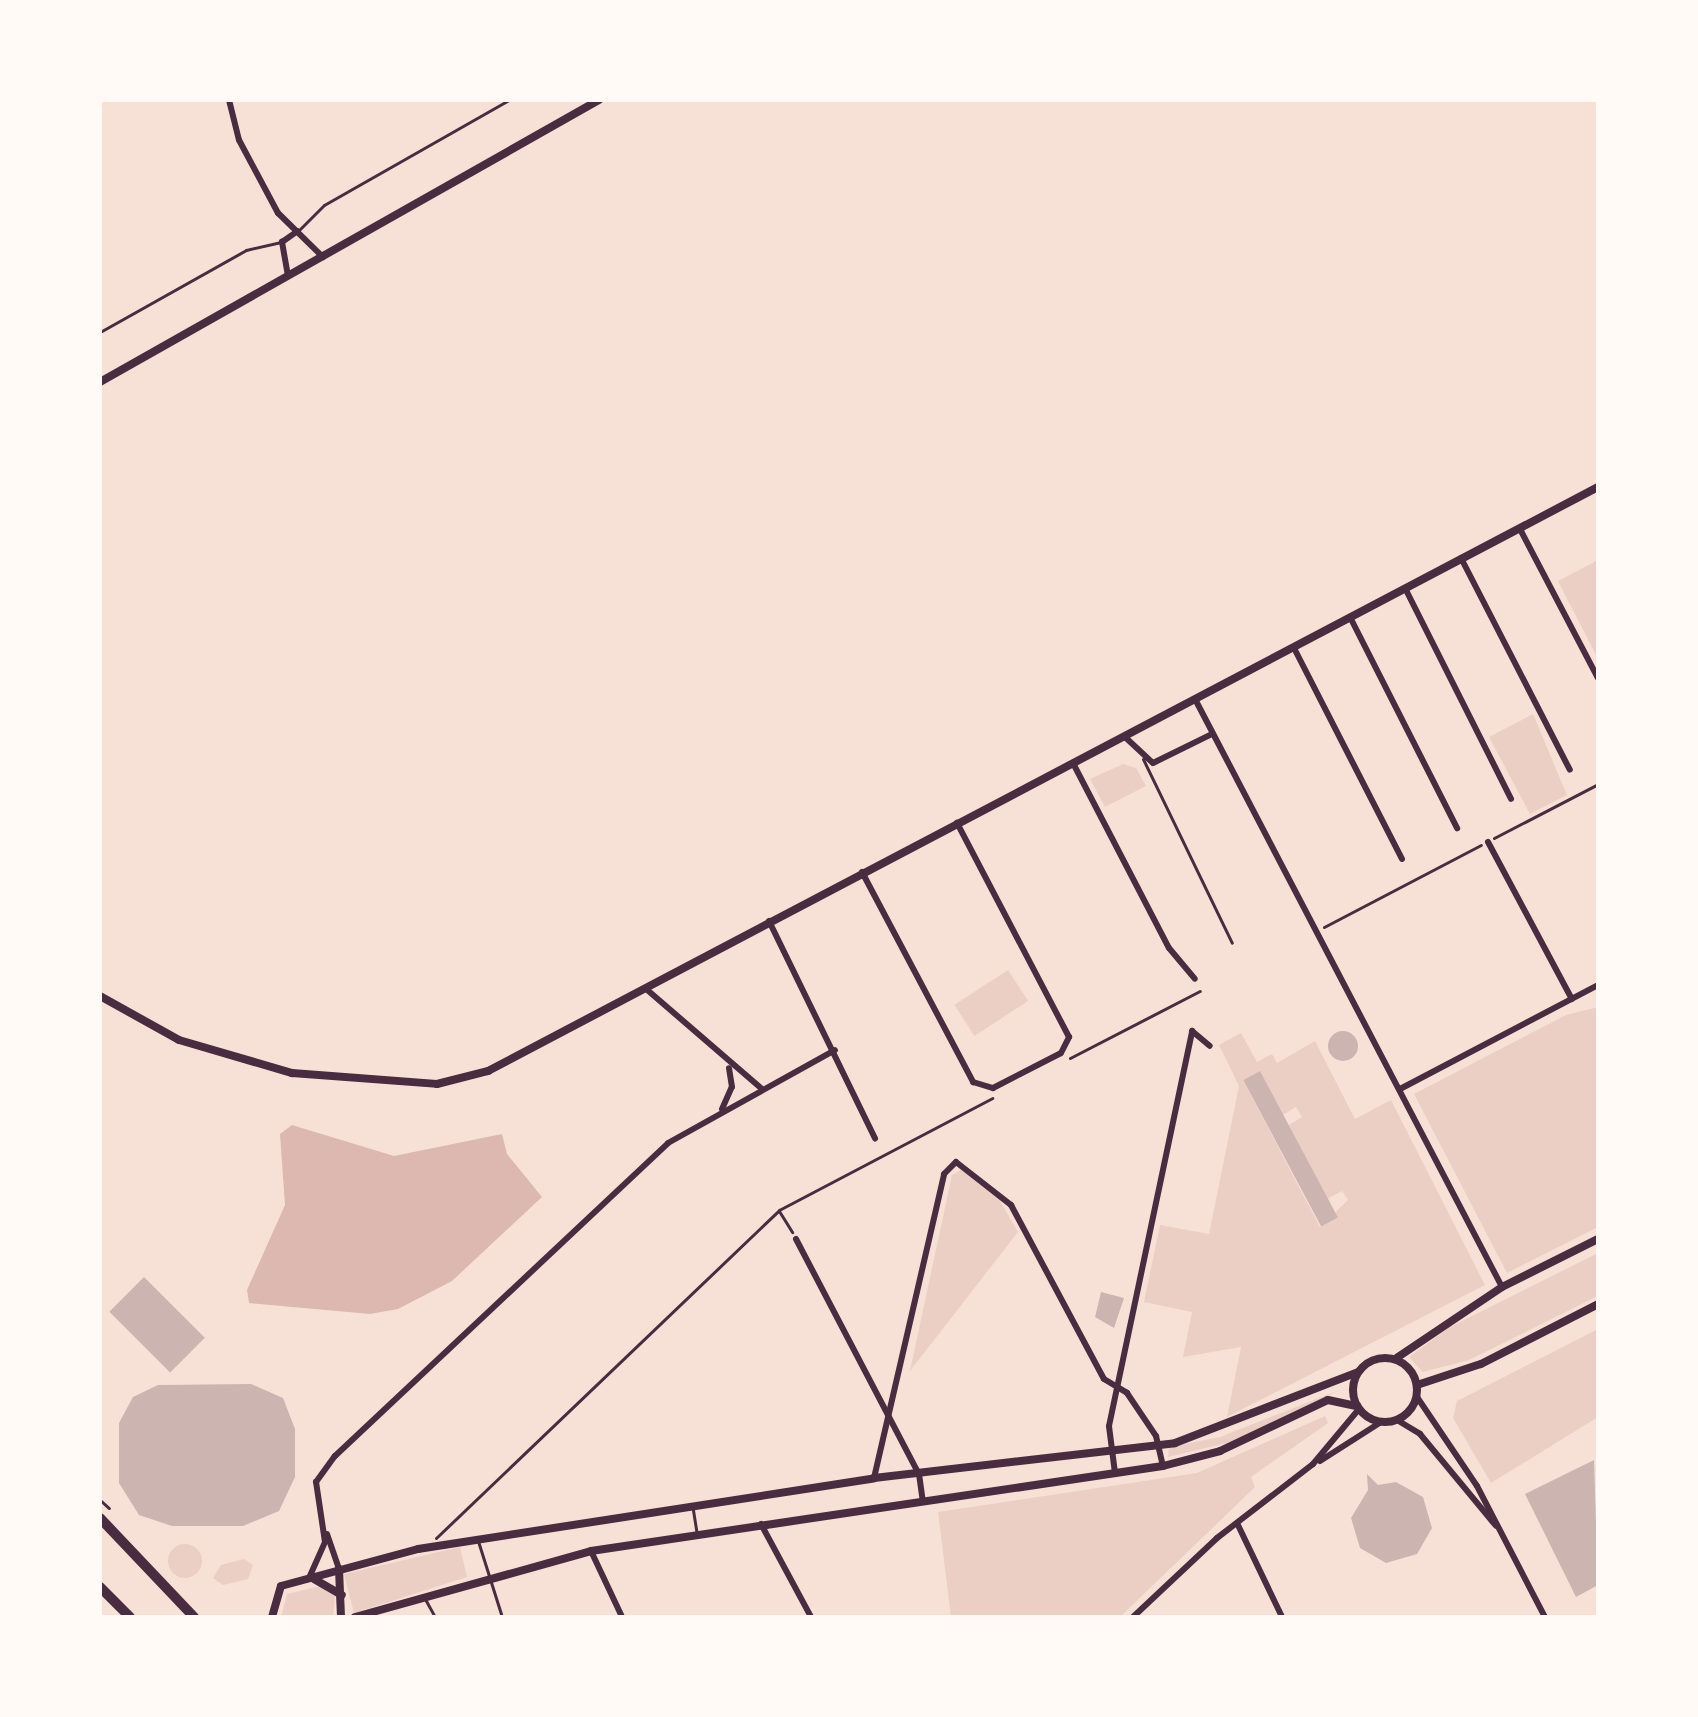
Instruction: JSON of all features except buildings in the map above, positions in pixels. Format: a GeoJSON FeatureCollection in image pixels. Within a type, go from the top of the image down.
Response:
{"type":"FeatureCollection","features":[{"type":"Feature","properties":{"kind":"main road"},"geometry":{"type":"LineString","coordinates":[[100,1518],[194,1617]]}},
{"type":"Feature","properties":{"kind":"main road"},"geometry":{"type":"LineString","coordinates":[[100,1587],[130,1617]]}},
{"type":"Feature","properties":{"kind":"street"},"geometry":{"type":"LineString","coordinates":[[229,100],[243,150],[284,222],[298,231],[323,257]]}},
{"type":"Feature","properties":{"kind":"street"},"geometry":{"type":"LineString","coordinates":[[100,382],[599,100]]}},
{"type":"Feature","properties":{"kind":"street"},"geometry":{"type":"LineString","coordinates":[[288,276],[282,242],[298,231]]}},
{"type":"Feature","properties":{"kind":"street"},"geometry":{"type":"LineString","coordinates":[[100,996],[232,1060],[437,1084],[488,1071],[1598,487]]}},
{"type":"Feature","properties":{"kind":"street"},"geometry":{"type":"LineString","coordinates":[[1520,529],[1598,678]]}},
{"type":"Feature","properties":{"kind":"street"},"geometry":{"type":"LineString","coordinates":[[1461,558],[1570,770]]}},
{"type":"Feature","properties":{"kind":"street"},"geometry":{"type":"LineString","coordinates":[[1405,588],[1511,799]]}},
{"type":"Feature","properties":{"kind":"street"},"geometry":{"type":"LineString","coordinates":[[1350,617],[1457,828]]}},
{"type":"Feature","properties":{"kind":"street"},"geometry":{"type":"LineString","coordinates":[[1294,648],[1402,859]]}},
{"type":"Feature","properties":{"kind":"street"},"geometry":{"type":"LineString","coordinates":[[1195,699],[1502,1287]]}},
{"type":"Feature","properties":{"kind":"street"},"geometry":{"type":"LineString","coordinates":[[1125,737],[1143,759],[1158,762],[1212,734]]}},
{"type":"Feature","properties":{"kind":"street"},"geometry":{"type":"LineString","coordinates":[[1073,763],[1169,948],[1195,979]]}},
{"type":"Feature","properties":{"kind":"street"},"geometry":{"type":"LineString","coordinates":[[862,872],[973,1082],[984,1090],[1061,1053],[1069,1041],[957,823]]}},
{"type":"Feature","properties":{"kind":"street"},"geometry":{"type":"LineString","coordinates":[[1488,842],[1572,999]]}},
{"type":"Feature","properties":{"kind":"street"},"geometry":{"type":"LineString","coordinates":[[769,921],[835,1050],[875,1138]]}},
{"type":"Feature","properties":{"kind":"street"},"geometry":{"type":"LineString","coordinates":[[1400,1089],[1598,985]]}},
{"type":"Feature","properties":{"kind":"street"},"geometry":{"type":"LineString","coordinates":[[645,988],[728,1064],[762,1089]]}},
{"type":"Feature","properties":{"kind":"street"},"geometry":{"type":"LineString","coordinates":[[1115,1473],[1110,1450],[1118,1389],[1192,1031],[1210,1046]]}},
{"type":"Feature","properties":{"kind":"street"},"geometry":{"type":"LineString","coordinates":[[341,1617],[339,1569],[325,1531],[317,1495],[322,1469],[668,1143],[835,1050]]}},
{"type":"Feature","properties":{"kind":"street"},"geometry":{"type":"LineString","coordinates":[[718,1113],[732,1087],[728,1064]]}},
{"type":"Feature","properties":{"kind":"street"},"geometry":{"type":"LineString","coordinates":[[874,1478],[951,1164],[969,1166],[1011,1205],[1104,1379],[1118,1389],[1160,1446],[1163,1466]]}},
{"type":"Feature","properties":{"kind":"street"},"geometry":{"type":"LineString","coordinates":[[796,1239],[919,1474],[923,1502]]}},
{"type":"Feature","properties":{"kind":"street"},"geometry":{"type":"LineString","coordinates":[[272,1617],[281,1586],[339,1569],[477,1537],[874,1478],[1160,1446],[1216,1431],[1358,1372],[1376,1359],[1395,1359],[1502,1287],[1598,1239]]}},
{"type":"Feature","properties":{"kind":"street"},"geometry":{"type":"LineString","coordinates":[[1417,1385],[1481,1364],[1598,1304]]}},
{"type":"Feature","properties":{"kind":"street"},"geometry":{"type":"LineString","coordinates":[[1395,1359],[1417,1385],[1417,1397],[1452,1442],[1545,1617]]}},
{"type":"Feature","properties":{"kind":"street"},"geometry":{"type":"LineString","coordinates":[[1313,1464],[1358,1407],[1358,1372]]}},
{"type":"Feature","properties":{"kind":"street"},"geometry":{"type":"LineString","coordinates":[[1397,1420],[1417,1397]]}},
{"type":"Feature","properties":{"kind":"street"},"geometry":{"type":"LineString","coordinates":[[355,1617],[591,1551],[1163,1466],[1220,1451],[1328,1400],[1358,1407],[1381,1422]]}},
{"type":"Feature","properties":{"kind":"street"},"geometry":{"type":"LineString","coordinates":[[1133,1617],[1237,1523],[1313,1464],[1381,1422],[1397,1420],[1420,1434],[1496,1526]]}},
{"type":"Feature","properties":{"kind":"street"},"geometry":{"type":"LineString","coordinates":[[1237,1523],[1282,1617]]}},
{"type":"Feature","properties":{"kind":"street"},"geometry":{"type":"LineString","coordinates":[[761,1524],[811,1617]]}},
{"type":"Feature","properties":{"kind":"street"},"geometry":{"type":"LineString","coordinates":[[309,1578],[325,1531]]}},
{"type":"Feature","properties":{"kind":"street"},"geometry":{"type":"LineString","coordinates":[[591,1551],[622,1617]]}},
{"type":"Feature","properties":{"kind":"street"},"geometry":{"type":"LineString","coordinates":[[309,1578],[331,1582],[342,1595]]}},
{"type":"Feature","properties":{"kind":"street"},"geometry":{"type":"LineString","coordinates":[[1140,1609],[1148,1617]]}},
{"type":"Feature","properties":{"kind":"lane"},"geometry":{"type":"LineString","coordinates":[[298,231],[324,205],[509,100]]}},
{"type":"Feature","properties":{"kind":"lane"},"geometry":{"type":"LineString","coordinates":[[100,332],[246,250],[282,242]]}},
{"type":"Feature","properties":{"kind":"lane"},"geometry":{"type":"LineString","coordinates":[[1143,759],[1232,943]]}},
{"type":"Feature","properties":{"kind":"lane"},"geometry":{"type":"LineString","coordinates":[[693,1504],[697,1534]]}},
{"type":"Feature","properties":{"kind":"lane"},"geometry":{"type":"LineString","coordinates":[[477,1537],[484,1579],[502,1617]]}},
{"type":"Feature","properties":{"kind":"lane"},"geometry":{"type":"LineString","coordinates":[[423,1596],[435,1617]]}},
{"type":"Feature","properties":{"kind":"path"},"geometry":{"type":"LineString","coordinates":[[1488,842],[1598,784]]}},
{"type":"Feature","properties":{"kind":"path"},"geometry":{"type":"LineString","coordinates":[[1321,929],[1469,852]]}},
{"type":"Feature","properties":{"kind":"path"},"geometry":{"type":"LineString","coordinates":[[1077,1054],[1200,991]]}},
{"type":"Feature","properties":{"kind":"path"},"geometry":{"type":"LineString","coordinates":[[436,1538],[779,1210],[982,1103]]}},
{"type":"Feature","properties":{"kind":"path"},"geometry":{"type":"LineString","coordinates":[[779,1210],[796,1239]]}},
{"type":"Feature","properties":{"kind":"shaded area"},"geometry":{"type":"Polygon","coordinates":[[[1598,560],[1598,659],[1558,581],[1598,560]]]}},
{"type":"Feature","properties":{"kind":"shaded area"},"geometry":{"type":"Polygon","coordinates":[[[1533,714],[1567,795],[1530,814],[1489,737],[1533,714]]]}},
{"type":"Feature","properties":{"kind":"shaded area"},"geometry":{"type":"Polygon","coordinates":[[[1123,764],[1136,768],[1146,786],[1105,807],[1090,779],[1123,764]]]}},
{"type":"Feature","properties":{"kind":"shaded area"},"geometry":{"type":"Polygon","coordinates":[[[1008,970],[1028,1001],[974,1036],[954,1005],[1008,970]]]}},
{"type":"Feature","properties":{"kind":"shaded area"},"geometry":{"type":"Polygon","coordinates":[[[1598,1007],[1598,1227],[1507,1273],[1414,1094],[1566,1015],[1598,1007]]]}},
{"type":"Feature","properties":{"kind":"shaded area"},"geometry":{"type":"Polygon","coordinates":[[[1241,1033],[1257,1062],[1272,1054],[1277,1063],[1315,1041],[1355,1119],[1391,1100],[1485,1285],[1227,1417],[1241,1347],[1183,1357],[1192,1312],[1144,1302],[1160,1225],[1209,1234],[1239,1086],[1219,1045],[1241,1033]],[[1260,1071],[1243,1080],[1320,1227],[1348,1200],[1342,1191],[1327,1199],[1289,1125],[1302,1117],[1296,1107],[1283,1115],[1260,1071]]]}},
{"type":"Feature","properties":{"kind":"shaded area"},"geometry":{"type":"Polygon","coordinates":[[[292,1125],[394,1156],[502,1134],[507,1154],[542,1197],[452,1281],[398,1309],[370,1314],[249,1303],[247,1290],[285,1205],[280,1134],[292,1125]]]}},
{"type":"Feature","properties":{"kind":"shaded area"},"geometry":{"type":"Polygon","coordinates":[[[961,1170],[1000,1201],[1018,1232],[910,1371],[952,1175],[961,1170]]]}},
{"type":"Feature","properties":{"kind":"shaded area"},"geometry":{"type":"Polygon","coordinates":[[[1598,1253],[1598,1296],[1469,1360],[1423,1372],[1409,1357],[1450,1327],[1598,1253]]]}},
{"type":"Feature","properties":{"kind":"shaded area"},"geometry":{"type":"Polygon","coordinates":[[[1598,1329],[1598,1417],[1491,1483],[1453,1418],[1457,1401],[1598,1329]]]}},
{"type":"Feature","properties":{"kind":"shaded area"},"geometry":{"type":"Polygon","coordinates":[[[1342,1389],[1231,1442],[1168,1457],[1169,1447],[1220,1437],[1342,1389]]]}},
{"type":"Feature","properties":{"kind":"shaded area"},"geometry":{"type":"Polygon","coordinates":[[[1325,1416],[1328,1423],[1251,1477],[1255,1487],[1120,1617],[951,1617],[938,1512],[1197,1473],[1325,1416]]]}},
{"type":"Feature","properties":{"kind":"shaded area"},"geometry":{"type":"Polygon","coordinates":[[[185,1544],[197,1549],[202,1561],[197,1573],[185,1578],[173,1573],[168,1561],[173,1549],[185,1544]]]}},
{"type":"Feature","properties":{"kind":"shaded area"},"geometry":{"type":"Polygon","coordinates":[[[460,1547],[467,1577],[354,1613],[344,1574],[460,1547]]]}},
{"type":"Feature","properties":{"kind":"shaded area"},"geometry":{"type":"Polygon","coordinates":[[[244,1559],[253,1565],[248,1579],[223,1585],[213,1578],[221,1565],[244,1559]]]}},
{"type":"Feature","properties":{"kind":"shaded area"},"geometry":{"type":"Polygon","coordinates":[[[321,1586],[335,1596],[333,1617],[281,1617],[287,1594],[321,1586]]]}}]}
